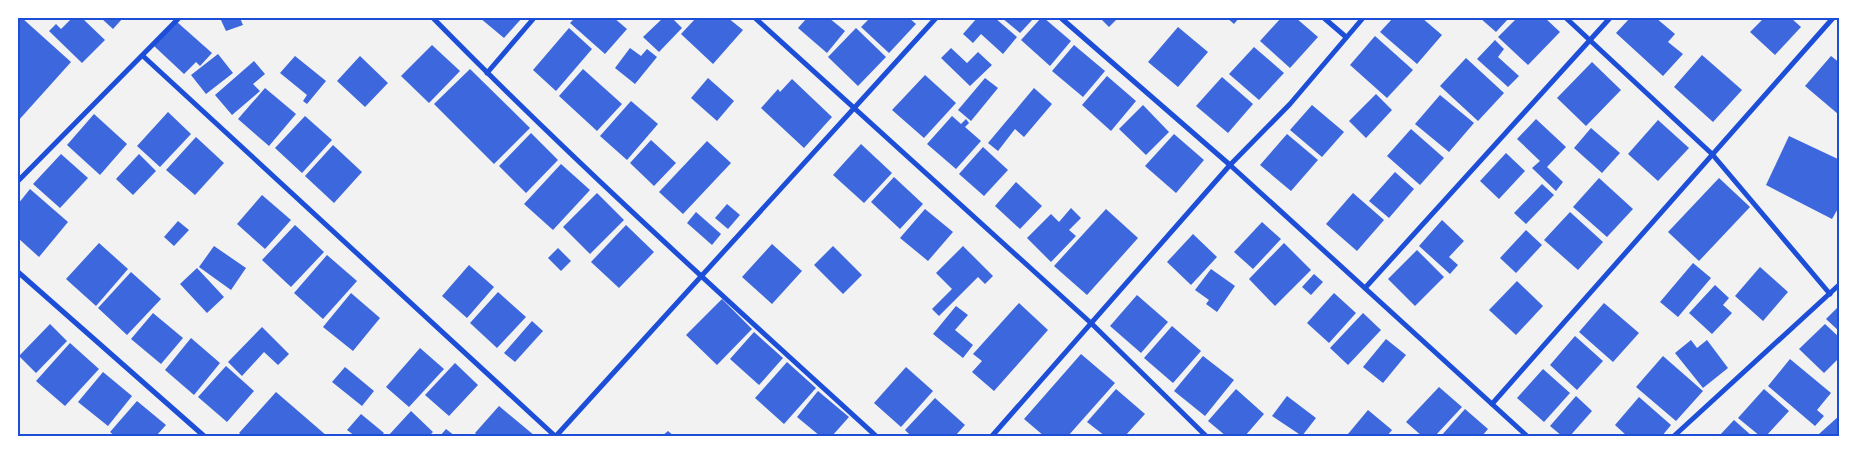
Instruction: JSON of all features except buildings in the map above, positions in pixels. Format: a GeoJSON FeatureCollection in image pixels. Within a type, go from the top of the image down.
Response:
{"type":"FeatureCollection","features":[{"type":"Feature","properties":{"kind":"street"},"geometry":{"type":"LineString","coordinates":[[18,181],[179,18]]}},
{"type":"Feature","properties":{"kind":"street"},"geometry":{"type":"LineString","coordinates":[[433,18],[487,73],[700,276],[876,436]]}},
{"type":"Feature","properties":{"kind":"street"},"geometry":{"type":"LineString","coordinates":[[487,73],[534,18]]}},
{"type":"Feature","properties":{"kind":"street"},"geometry":{"type":"LineString","coordinates":[[755,18],[1092,324],[1206,436]]}},
{"type":"Feature","properties":{"kind":"street"},"geometry":{"type":"LineString","coordinates":[[143,56],[556,436],[936,18]]}},
{"type":"Feature","properties":{"kind":"street"},"geometry":{"type":"LineString","coordinates":[[1061,18],[1230,165],[1527,436]]}},
{"type":"Feature","properties":{"kind":"street"},"geometry":{"type":"LineString","coordinates":[[1324,18],[1346,37]]}},
{"type":"Feature","properties":{"kind":"street"},"geometry":{"type":"LineString","coordinates":[[992,436],[1230,165],[1290,104],[1363,18]]}},
{"type":"Feature","properties":{"kind":"street"},"geometry":{"type":"LineString","coordinates":[[1566,18],[1712,154],[1830,294]]}},
{"type":"Feature","properties":{"kind":"street"},"geometry":{"type":"LineString","coordinates":[[1365,288],[1610,18]]}},
{"type":"Feature","properties":{"kind":"street"},"geometry":{"type":"LineString","coordinates":[[1492,404],[1833,18]]}},
{"type":"Feature","properties":{"kind":"street"},"geometry":{"type":"LineString","coordinates":[[18,272],[204,436]]}},
{"type":"Feature","properties":{"kind":"street"},"geometry":{"type":"LineString","coordinates":[[1674,436],[1840,284]]}}]}
